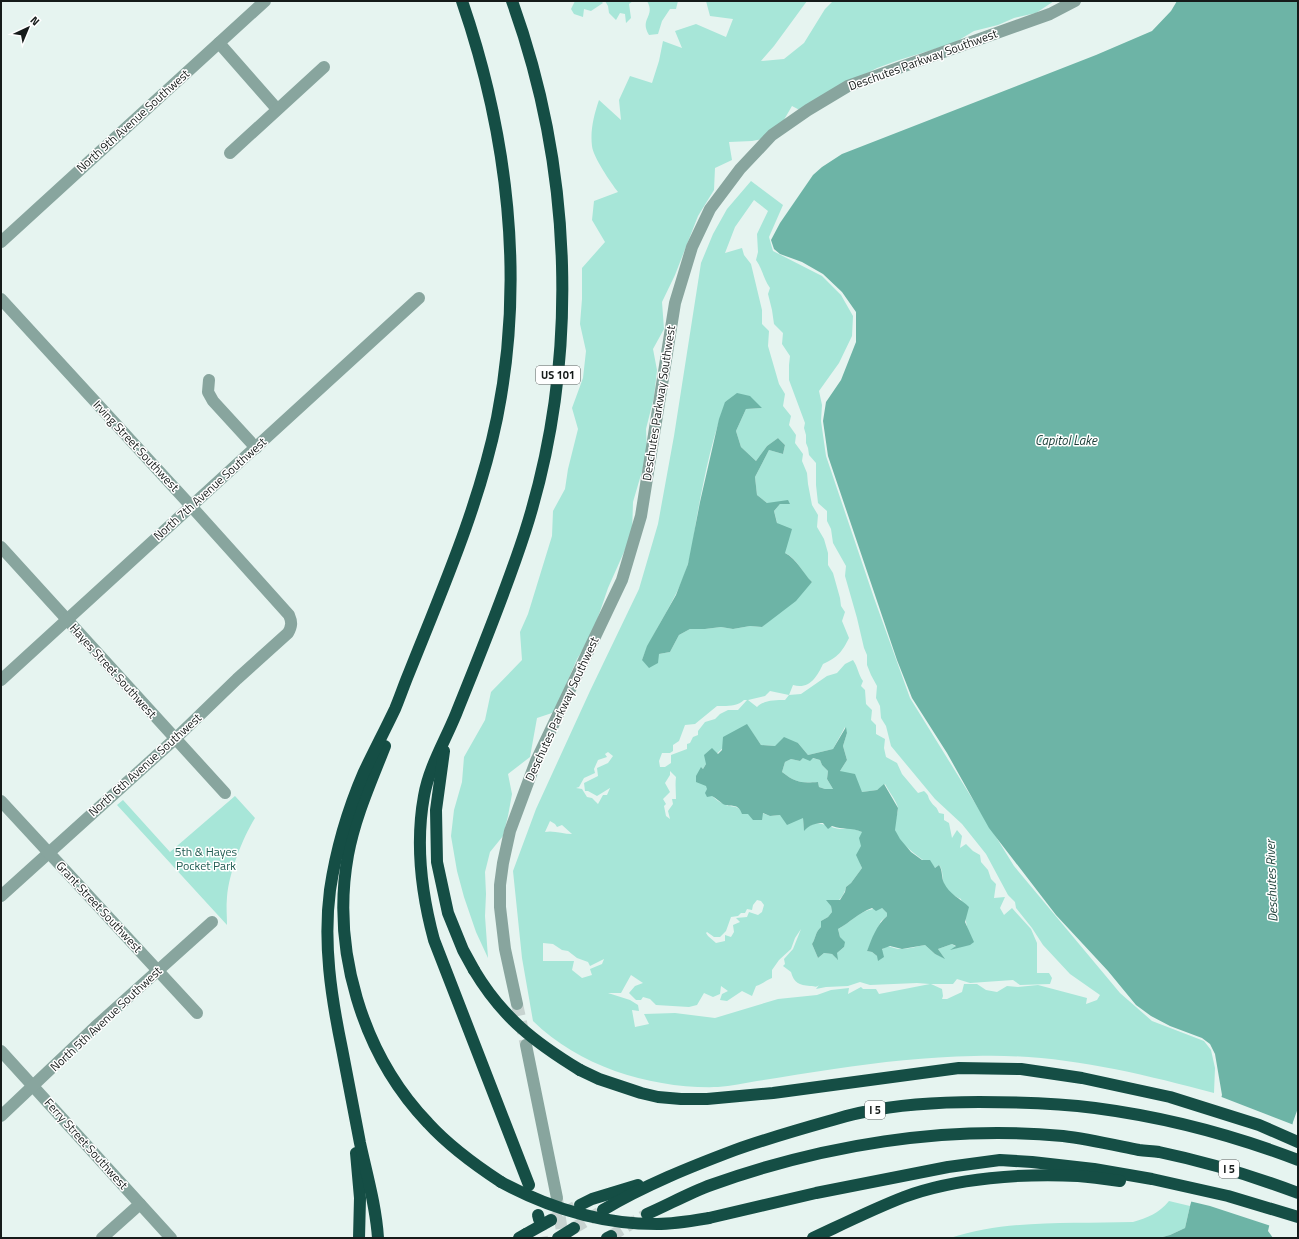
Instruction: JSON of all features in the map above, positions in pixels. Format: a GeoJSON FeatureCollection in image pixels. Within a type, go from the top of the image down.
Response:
{"type":"FeatureCollection","features":[{"type":"Feature","properties":{"kind":"highway"},"geometry":{"type":"LineString","coordinates":[[378,1238],[374,1205],[351,1100],[334,1008],[328,969],[327,930],[330,891],[338,852],[349,813],[363,775],[395,708],[453,562],[475,501],[496,420],[504,379],[510,294],[508,207],[496,120],[474,34],[462,1]]}},
{"type":"Feature","properties":{"kind":"highway","name":"US 101"},"geometry":{"type":"LineString","coordinates":[[446,738],[494,620],[525,532],[540,476],[552,420],[558,378],[562,327],[562,277],[556,190],[542,103],[512,1]]}},
{"type":"Feature","properties":{"kind":"highway"},"geometry":{"type":"LineString","coordinates":[[395,708],[388,737],[361,807],[353,833],[345,875],[345,935],[354,992],[382,1060],[398,1086],[415,1108],[428,1124],[449,1143],[480,1168],[501,1182],[551,1206],[583,1215],[617,1222],[657,1224],[676,1223],[708,1218],[816,1193],[948,1167],[1000,1160],[1094,1169],[1152,1179],[1228,1196],[1298,1217]]}},
{"type":"Feature","properties":{"kind":"highway"},"geometry":{"type":"LineString","coordinates":[[446,738],[436,810],[437,862],[448,913],[474,970],[485,989],[495,1002],[517,1025],[554,1054],[580,1070],[599,1079],[641,1093],[680,1099],[706,1099],[773,1093],[958,1068],[1021,1070],[1082,1078],[1170,1097],[1259,1126],[1298,1142]]}},
{"type":"Feature","properties":{"kind":"highway"},"geometry":{"type":"LineString","coordinates":[[446,738],[428,779],[420,819],[420,862],[427,912],[434,940],[445,971],[529,1185]]}},
{"type":"Feature","properties":{"kind":"highway"},"geometry":{"type":"LineString","coordinates":[[351,1100],[360,1198],[359,1238]]}},
{"type":"Feature","properties":{"kind":"highway","name":"I 5"},"geometry":{"type":"LineString","coordinates":[[603,1210],[643,1188],[704,1162],[775,1136],[864,1112],[955,1102],[1048,1103],[1101,1108],[1139,1114],[1228,1136],[1298,1160]]}},
{"type":"Feature","properties":{"kind":"highway","name":"I 5"},"geometry":{"type":"LineString","coordinates":[[647,1214],[710,1186],[775,1165],[837,1149],[895,1139],[970,1134],[1063,1136],[1158,1152],[1238,1171],[1298,1193]]}},
{"type":"Feature","properties":{"kind":"highway"},"geometry":{"type":"LineString","coordinates":[[580,1205],[592,1199],[683,1171]]}},
{"type":"Feature","properties":{"kind":"highway"},"geometry":{"type":"LineString","coordinates":[[813,1238],[905,1197],[937,1187],[954,1184],[1021,1176],[1078,1176],[1143,1183],[1152,1179]]}},
{"type":"Feature","properties":{"kind":"highway"},"geometry":{"type":"LineString","coordinates":[[522,1236],[542,1218]]}},
{"type":"Feature","properties":{"kind":"highway"},"geometry":{"type":"LineString","coordinates":[[558,1238],[574,1228]]}},
{"type":"Feature","properties":{"kind":"street","name":"North 9th Avenue Southwest"},"geometry":{"type":"LineString","coordinates":[[1,242],[265,1]]}},
{"type":"Feature","properties":{"kind":"street","name":"Deschutes Parkway Southwest"},"geometry":{"type":"LineString","coordinates":[[517,1004],[505,949],[500,907],[500,885],[510,831],[536,761],[622,580],[641,516],[675,303],[692,247],[710,209],[740,169],[772,135],[808,110],[848,86],[1050,14],[1075,1]]}},
{"type":"Feature","properties":{"kind":"street"},"geometry":{"type":"LineString","coordinates":[[219,43],[277,109]]}},
{"type":"Feature","properties":{"kind":"street"},"geometry":{"type":"LineString","coordinates":[[230,153],[324,67]]}},
{"type":"Feature","properties":{"kind":"street","name":"North 7th Avenue Southwest"},"geometry":{"type":"LineString","coordinates":[[1,680],[419,298]]}},
{"type":"Feature","properties":{"kind":"street","name":"Irving Street Southwest"},"geometry":{"type":"LineString","coordinates":[[1,299],[191,506],[288,615],[292,622],[288,633]]}},
{"type":"Feature","properties":{"kind":"street"},"geometry":{"type":"LineString","coordinates":[[209,380],[208,392],[213,401],[256,448]]}},
{"type":"Feature","properties":{"kind":"street","name":"Hayes Street Southwest"},"geometry":{"type":"LineString","coordinates":[[1,548],[225,793]]}},
{"type":"Feature","properties":{"kind":"street","name":"North 6th Avenue Southwest"},"geometry":{"type":"LineString","coordinates":[[1,896],[175,739],[288,633]]}},
{"type":"Feature","properties":{"kind":"street","name":"Grant Street Southwest"},"geometry":{"type":"LineString","coordinates":[[1,801],[158,971],[198,1012]]}},
{"type":"Feature","properties":{"kind":"street","name":"North 5th Avenue Southwest"},"geometry":{"type":"LineString","coordinates":[[1,1116],[95,1027],[212,922]]}},
{"type":"Feature","properties":{"kind":"street"},"geometry":{"type":"LineString","coordinates":[[526,1045],[557,1198]]}},
{"type":"Feature","properties":{"kind":"street","name":"Ferry Street Southwest"},"geometry":{"type":"LineString","coordinates":[[1,1051],[171,1238]]}},
{"type":"Feature","properties":{"kind":"street"},"geometry":{"type":"LineString","coordinates":[[102,1238],[140,1204]]}},
{"type":"Feature","properties":{"kind":"green space"},"geometry":{"type":"Polygon","coordinates":[[[575,1],[601,1],[603,3],[591,11],[584,9],[583,17],[574,14],[571,9],[575,1]]]}},
{"type":"Feature","properties":{"kind":"green space"},"geometry":{"type":"Polygon","coordinates":[[[605,1],[633,1],[629,4],[631,18],[626,23],[625,14],[620,13],[616,20],[609,13],[608,6],[605,1]]]}},
{"type":"Feature","properties":{"kind":"green space"},"geometry":{"type":"Polygon","coordinates":[[[647,1],[678,1],[676,9],[670,9],[662,21],[658,34],[649,35],[646,29],[646,21],[650,11],[647,1]]]}},
{"type":"Feature","properties":{"kind":"green space"},"geometry":{"type":"Polygon","coordinates":[[[706,1],[807,1],[761,61],[784,59],[804,43],[825,9],[833,1],[1054,1],[1036,13],[1014,18],[998,25],[974,31],[954,43],[877,68],[838,88],[809,115],[792,106],[774,137],[752,141],[729,142],[732,160],[715,168],[714,190],[698,216],[675,275],[662,302],[664,329],[653,349],[657,370],[654,397],[646,429],[647,454],[633,502],[632,534],[608,588],[592,635],[577,659],[565,687],[561,710],[537,718],[530,757],[508,774],[512,794],[508,816],[503,836],[490,852],[485,872],[485,916],[488,958],[476,932],[457,871],[451,836],[454,810],[462,782],[464,757],[485,720],[491,692],[522,660],[520,632],[528,614],[552,536],[553,511],[565,489],[568,469],[578,429],[572,408],[583,378],[586,351],[580,324],[582,268],[605,242],[592,220],[594,201],[618,192],[603,170],[593,151],[592,128],[594,117],[599,100],[621,120],[619,100],[630,76],[652,83],[663,41],[682,48],[675,31],[696,24],[726,37],[733,19],[710,16],[706,1]]]}},
{"type":"Feature","properties":{"kind":"green space"},"geometry":{"type":"Polygon","coordinates":[[[751,181],[783,205],[769,237],[773,251],[822,276],[841,295],[853,316],[852,336],[839,363],[819,391],[822,405],[821,421],[826,456],[874,598],[910,698],[1014,866],[1120,993],[1152,1021],[1204,1041],[1211,1050],[1215,1068],[1214,1093],[1125,1071],[1065,1061],[1005,1056],[939,1057],[886,1062],[718,1087],[693,1087],[644,1079],[595,1063],[552,1037],[533,1021],[522,958],[513,871],[536,809],[639,589],[658,524],[674,436],[701,263],[713,234],[727,209],[751,181]],[[754,200],[735,227],[725,253],[742,248],[744,255],[751,264],[762,310],[762,324],[769,331],[768,346],[779,384],[785,394],[783,406],[791,416],[789,425],[796,435],[795,443],[803,454],[802,461],[807,473],[812,505],[818,515],[817,527],[824,539],[828,553],[828,565],[833,573],[841,606],[845,612],[842,621],[849,638],[839,654],[823,664],[812,681],[804,686],[793,685],[789,695],[801,694],[827,676],[837,673],[845,664],[853,660],[863,681],[861,686],[865,690],[866,704],[872,710],[871,720],[876,725],[876,734],[885,739],[884,748],[886,757],[897,763],[902,774],[918,793],[924,791],[939,813],[944,814],[944,820],[949,823],[952,838],[957,830],[962,836],[960,848],[966,844],[980,855],[981,862],[988,870],[991,879],[996,884],[994,898],[1005,897],[1000,908],[1004,915],[1012,908],[1031,929],[1037,943],[1037,973],[1049,973],[1052,978],[1050,984],[1020,985],[1013,980],[970,983],[957,979],[953,984],[931,984],[942,989],[942,999],[947,999],[962,992],[964,984],[977,984],[986,990],[997,992],[1007,986],[1018,987],[1038,985],[1087,998],[1086,1004],[1097,1000],[1100,995],[1070,974],[1043,945],[1016,908],[1015,902],[1008,895],[986,854],[962,824],[935,799],[891,746],[886,726],[881,718],[880,706],[876,698],[877,686],[867,665],[867,655],[845,576],[846,566],[833,543],[831,529],[827,521],[827,511],[818,503],[816,463],[809,455],[804,428],[805,423],[789,380],[790,356],[782,344],[783,333],[774,324],[768,294],[770,288],[756,260],[758,252],[757,234],[768,211],[754,200]],[[726,401],[717,429],[697,516],[690,558],[684,577],[642,660],[670,652],[679,635],[690,629],[721,627],[733,629],[750,626],[762,627],[812,582],[793,558],[785,553],[774,511],[780,504],[767,503],[757,495],[755,477],[769,450],[783,454],[785,445],[778,438],[767,446],[756,461],[741,447],[736,431],[746,409],[762,408],[726,401]],[[770,691],[765,696],[748,700],[757,707],[774,700],[785,700],[789,695],[770,691]],[[744,700],[731,706],[717,706],[695,724],[685,725],[679,741],[673,745],[673,751],[670,753],[662,753],[659,761],[660,767],[665,767],[671,763],[671,755],[687,749],[687,744],[690,743],[693,737],[698,735],[698,731],[705,722],[715,719],[720,714],[728,710],[738,710],[747,700],[744,700]],[[747,725],[706,764],[703,769],[701,767],[708,789],[714,798],[742,811],[762,813],[770,816],[780,815],[803,818],[804,830],[817,823],[840,829],[850,828],[862,832],[860,863],[862,868],[851,883],[846,887],[841,898],[831,906],[832,912],[828,917],[821,921],[821,927],[812,944],[818,958],[824,953],[832,954],[837,959],[837,953],[844,947],[838,929],[863,912],[882,908],[887,913],[887,916],[881,921],[867,951],[872,952],[877,956],[884,948],[888,946],[897,949],[908,949],[925,945],[935,954],[944,958],[938,949],[952,944],[956,947],[953,949],[960,947],[968,931],[961,899],[952,894],[945,887],[942,870],[939,865],[935,868],[924,861],[906,846],[897,835],[895,825],[898,808],[885,784],[877,790],[862,792],[840,771],[847,760],[843,746],[847,733],[845,727],[833,749],[808,755],[798,743],[775,746],[761,745],[747,725]],[[608,752],[605,754],[607,757],[598,760],[594,769],[595,773],[584,778],[579,787],[576,788],[582,789],[587,797],[592,798],[598,804],[603,795],[607,795],[610,788],[597,796],[585,791],[584,783],[598,776],[597,768],[608,763],[613,756],[608,752]],[[670,771],[670,775],[665,783],[670,792],[663,799],[666,804],[664,806],[666,816],[670,819],[668,811],[673,804],[672,799],[676,799],[676,777],[670,771]],[[550,821],[545,832],[551,831],[572,834],[562,825],[557,827],[550,821]],[[757,900],[753,905],[752,910],[747,909],[745,913],[731,917],[726,931],[720,937],[714,937],[707,932],[706,933],[716,943],[725,941],[725,935],[731,937],[734,932],[733,925],[740,922],[736,918],[747,917],[749,912],[758,915],[762,912],[764,905],[761,901],[757,900]],[[801,929],[795,938],[791,949],[779,960],[772,970],[772,978],[756,986],[752,996],[742,991],[727,1001],[720,1000],[722,994],[728,991],[721,986],[720,994],[713,997],[704,993],[697,1005],[689,1007],[656,1005],[650,999],[643,997],[641,1000],[636,1000],[629,993],[635,986],[643,983],[631,975],[621,993],[608,993],[630,1000],[638,1005],[639,1011],[632,1010],[635,1027],[649,1024],[644,1014],[675,1013],[715,1018],[778,999],[817,995],[831,990],[849,988],[848,994],[861,987],[863,989],[876,989],[879,994],[930,984],[917,983],[870,985],[860,982],[848,986],[816,989],[819,985],[815,987],[800,984],[795,981],[791,972],[783,966],[785,964],[784,959],[793,949],[801,929]],[[543,943],[543,961],[574,961],[572,970],[582,978],[592,975],[590,969],[602,964],[604,959],[590,966],[588,962],[577,958],[568,951],[562,950],[553,944],[543,943]]]}},
{"type":"Feature","properties":{"kind":"green space"},"geometry":{"type":"Polygon","coordinates":[[[803,758],[820,760],[822,765],[828,771],[827,779],[833,789],[819,787],[818,782],[803,782],[795,780],[782,772],[785,762],[791,759],[800,761],[803,758]]]}},
{"type":"Feature","properties":{"kind":"green space","name":"5th & Hayes Pocket Park"},"geometry":{"type":"Polygon","coordinates":[[[235,796],[255,818],[241,846],[230,877],[227,901],[227,925],[117,805],[123,800],[170,852],[235,796]]]}},
{"type":"Feature","properties":{"kind":"green space"},"geometry":{"type":"Polygon","coordinates":[[[1169,1201],[1190,1206],[1185,1228],[1159,1238],[950,1238],[972,1232],[1018,1225],[1133,1222],[1153,1214],[1169,1201]]]}},
{"type":"Feature","properties":{"kind":"water","name":"Capitol Lake"},"geometry":{"type":"Polygon","coordinates":[[[1177,1],[1298,1],[1298,1108],[1293,1122],[1268,1231],[1273,1238],[1159,1238],[1185,1228],[1222,1095],[1215,1054],[1210,1044],[1202,1038],[1170,1026],[1151,1016],[1136,1005],[1108,971],[1056,915],[989,828],[947,753],[912,698],[897,660],[828,456],[823,421],[826,402],[841,380],[856,342],[856,312],[842,292],[823,274],[802,262],[780,254],[774,249],[771,240],[780,223],[813,175],[822,167],[842,154],[1096,55],[1152,31],[1171,11],[1177,1]]]}},
{"type":"Feature","properties":{"kind":"water"},"geometry":{"type":"Polygon","coordinates":[[[737,393],[750,396],[762,408],[746,409],[736,431],[741,447],[756,461],[767,446],[778,438],[785,445],[783,454],[769,450],[755,477],[757,495],[767,503],[788,500],[790,504],[780,504],[774,511],[777,523],[792,529],[785,553],[796,562],[812,582],[796,601],[762,627],[750,626],[733,629],[721,627],[690,629],[679,635],[670,652],[659,654],[658,663],[649,668],[642,660],[647,646],[676,595],[688,564],[700,502],[719,419],[725,402],[737,393]]]}},
{"type":"Feature","properties":{"kind":"water"},"geometry":{"type":"Polygon","coordinates":[[[747,724],[761,745],[775,746],[784,737],[798,743],[808,755],[833,749],[846,727],[847,733],[843,746],[847,760],[840,771],[855,774],[862,792],[877,790],[884,784],[898,808],[895,830],[900,839],[911,852],[922,860],[930,860],[935,868],[939,865],[946,887],[969,907],[965,922],[974,942],[970,945],[950,950],[956,946],[952,944],[938,949],[945,959],[935,954],[925,945],[902,949],[890,946],[882,949],[884,957],[878,961],[877,956],[872,952],[867,951],[875,932],[887,916],[887,913],[882,908],[876,911],[872,908],[863,912],[838,929],[840,937],[845,942],[844,947],[837,953],[838,960],[832,954],[824,953],[818,958],[812,944],[821,927],[821,921],[828,917],[832,912],[831,906],[826,900],[840,900],[846,887],[851,883],[862,868],[856,855],[861,846],[859,838],[862,832],[832,826],[828,829],[823,823],[818,823],[808,827],[804,831],[803,818],[787,825],[780,815],[770,816],[763,813],[762,820],[753,820],[748,814],[742,814],[736,807],[723,804],[712,796],[707,797],[705,793],[707,789],[706,786],[696,782],[696,776],[701,767],[703,769],[706,764],[704,755],[712,748],[718,754],[722,750],[723,737],[747,724]],[[803,758],[800,761],[791,759],[785,762],[782,772],[795,780],[803,782],[818,782],[819,787],[833,789],[827,779],[828,771],[822,765],[820,760],[813,758],[810,761],[803,758]]]}},
{"type":"Feature","properties":{"kind":"pier"},"geometry":{"type":"Polygon","coordinates":[[[1219,1096],[1294,1125],[1271,1226],[1210,1206],[1189,1201],[1219,1096]]]}},
{"type":"Feature","properties":{"kind":"tunnel"},"geometry":{"type":"LineString","coordinates":[[517,1004],[526,1045]]}},
{"type":"Feature","properties":{"kind":"tunnel"},"geometry":{"type":"LineString","coordinates":[[557,1199],[563,1238]]}},
{"type":"Feature","properties":{"kind":"tunnel"},"geometry":{"type":"LineString","coordinates":[[551,1220],[575,1207]]}},
{"type":"Feature","properties":{"kind":"tunnel"},"geometry":{"type":"LineString","coordinates":[[574,1228],[599,1213]]}},
{"type":"Feature","properties":{"kind":"tunnel"},"geometry":{"type":"LineString","coordinates":[[611,1236],[647,1214]]}},
{"type":"Feature","properties":{"kind":"tunnel"},"geometry":{"type":"LineString","coordinates":[[539,1219],[542,1238]]}},
{"type":"Feature","properties":{"kind":"water label","name":"Deschutes River"},"geometry":{"type":"Point","coordinates":[1271,881]}}]}
